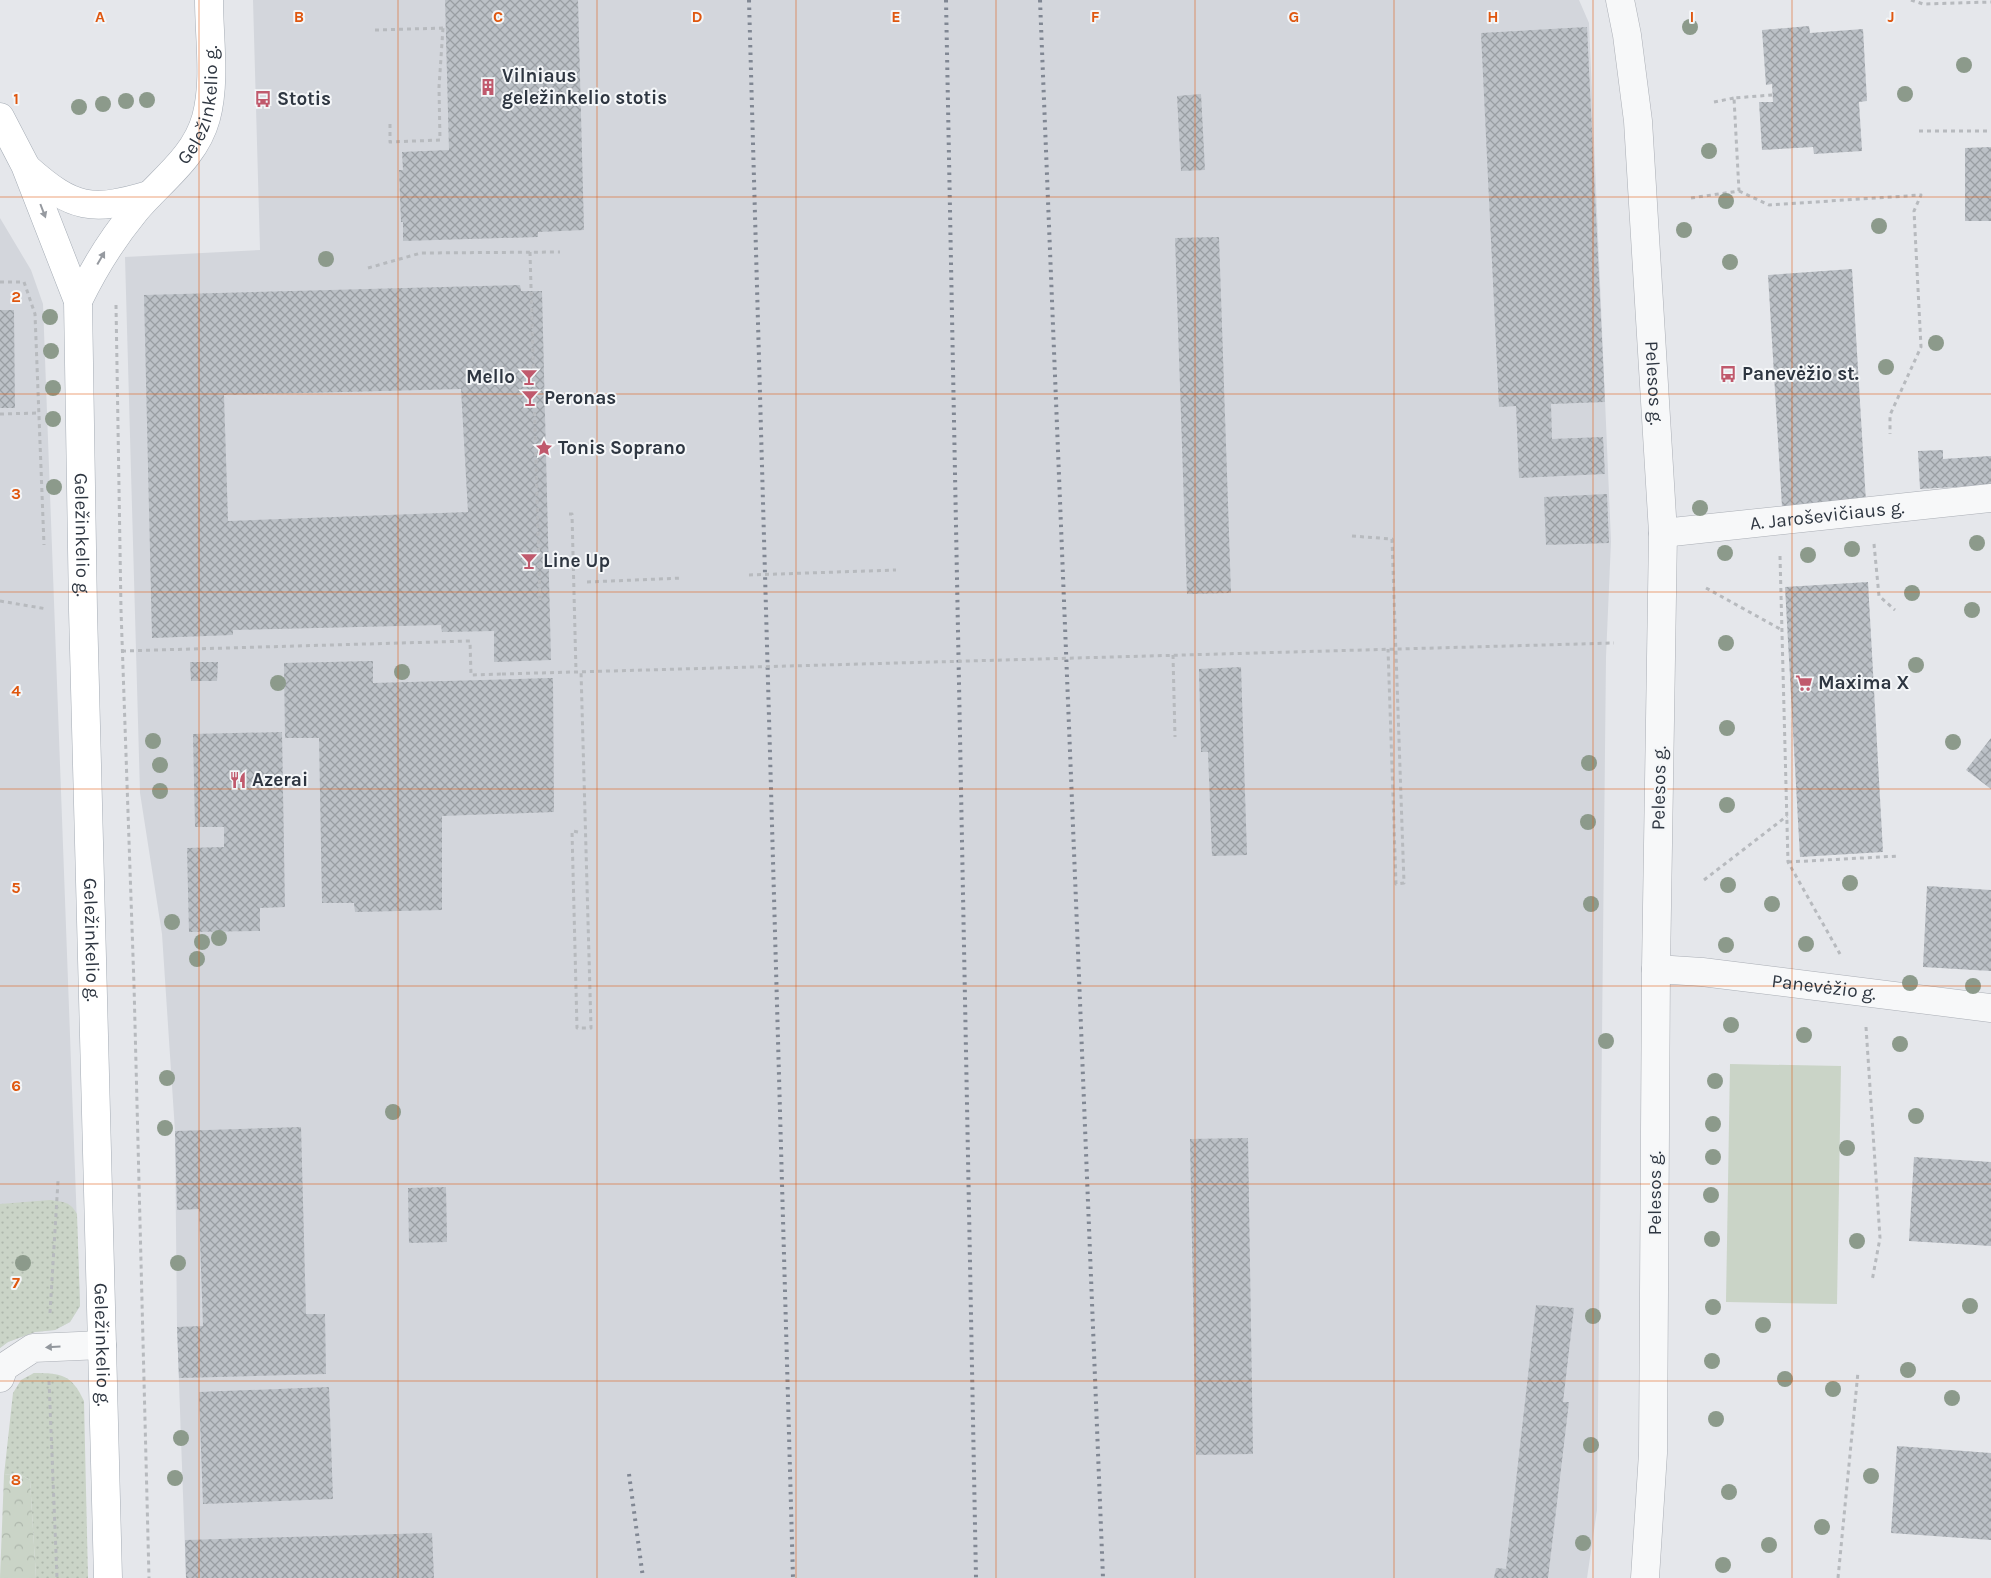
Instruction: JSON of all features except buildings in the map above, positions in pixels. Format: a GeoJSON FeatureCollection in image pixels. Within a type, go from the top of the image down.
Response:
{"type":"FeatureCollection","features":[{"type":"Feature","properties":{"kind":"main road","name":"Geležinkelio g."},"geometry":{"type":"LineString","coordinates":[[78,301],[108,246],[149,194],[179,166],[198,138],[206,118],[211,80],[209,0]]}},
{"type":"Feature","properties":{"kind":"main road","name":"Geležinkelio g."},"geometry":{"type":"LineString","coordinates":[[0,117],[25,166],[78,301],[83,610],[108,1578]]}},
{"type":"Feature","properties":{"kind":"main road","name":"Geležinkelio g."},"geometry":{"type":"LineString","coordinates":[[25,166],[51,189],[72,201],[94,205],[119,204],[149,194]]}},
{"type":"Feature","properties":{"kind":"street","name":"Pelesos g."},"geometry":{"type":"LineString","coordinates":[[1620,0],[1627,35],[1638,122],[1663,533],[1656,969],[1653,1453],[1645,1578]]}},
{"type":"Feature","properties":{"kind":"street","name":"A. Jaroševičiaus g."},"geometry":{"type":"LineString","coordinates":[[1663,533],[1991,498]]}},
{"type":"Feature","properties":{"kind":"street","name":"Panevėžio g."},"geometry":{"type":"LineString","coordinates":[[1656,969],[1702,972],[1991,1008]]}},
{"type":"Feature","properties":{"kind":"street"},"geometry":{"type":"LineString","coordinates":[[0,1378],[4,1367],[33,1348],[102,1345]]}},
{"type":"Feature","properties":{"kind":"path"},"geometry":{"type":"LineString","coordinates":[[1911,0],[1923,2],[1991,2]]}},
{"type":"Feature","properties":{"kind":"path"},"geometry":{"type":"LineString","coordinates":[[375,30],[444,28],[438,87],[440,140],[390,142],[390,124]]}},
{"type":"Feature","properties":{"kind":"path"},"geometry":{"type":"LineString","coordinates":[[1714,102],[1734,98],[1772,95]]}},
{"type":"Feature","properties":{"kind":"path"},"geometry":{"type":"LineString","coordinates":[[1734,98],[1739,191]]}},
{"type":"Feature","properties":{"kind":"path"},"geometry":{"type":"LineString","coordinates":[[1919,131],[1991,131]]}},
{"type":"Feature","properties":{"kind":"path"},"geometry":{"type":"LineString","coordinates":[[1691,198],[1739,191],[1769,205],[1920,195],[1914,211],[1921,346],[1890,416],[1890,434]]}},
{"type":"Feature","properties":{"kind":"path"},"geometry":{"type":"LineString","coordinates":[[530,252],[540,602]]}},
{"type":"Feature","properties":{"kind":"path"},"geometry":{"type":"LineString","coordinates":[[368,268],[421,253],[560,252]]}},
{"type":"Feature","properties":{"kind":"path"},"geometry":{"type":"LineString","coordinates":[[0,282],[24,282],[35,314],[45,551]]}},
{"type":"Feature","properties":{"kind":"path"},"geometry":{"type":"LineString","coordinates":[[116,299],[122,651],[134,985],[149,1578]]}},
{"type":"Feature","properties":{"kind":"path"},"geometry":{"type":"LineString","coordinates":[[0,414],[39,413]]}},
{"type":"Feature","properties":{"kind":"path"},"geometry":{"type":"LineString","coordinates":[[1871,511],[1879,596],[1895,610]]}},
{"type":"Feature","properties":{"kind":"path"},"geometry":{"type":"LineString","coordinates":[[569,514],[572,514],[576,672]]}},
{"type":"Feature","properties":{"kind":"path"},"geometry":{"type":"LineString","coordinates":[[1779,521],[1788,862],[1843,959],[1852,990]]}},
{"type":"Feature","properties":{"kind":"path"},"geometry":{"type":"LineString","coordinates":[[1352,536],[1392,539],[1404,883],[1396,884],[1388,650]]}},
{"type":"Feature","properties":{"kind":"path"},"geometry":{"type":"LineString","coordinates":[[749,575],[896,570]]}},
{"type":"Feature","properties":{"kind":"path"},"geometry":{"type":"LineString","coordinates":[[587,582],[682,578]]}},
{"type":"Feature","properties":{"kind":"path"},"geometry":{"type":"LineString","coordinates":[[1706,588],[1782,630]]}},
{"type":"Feature","properties":{"kind":"path"},"geometry":{"type":"LineString","coordinates":[[0,601],[47,610],[47,600]]}},
{"type":"Feature","properties":{"kind":"path"},"geometry":{"type":"LineString","coordinates":[[122,651],[470,641],[472,675],[1614,643]]}},
{"type":"Feature","properties":{"kind":"path"},"geometry":{"type":"LineString","coordinates":[[1173,655],[1175,737]]}},
{"type":"Feature","properties":{"kind":"path"},"geometry":{"type":"LineString","coordinates":[[578,832],[572,832],[577,1028],[591,1028],[582,672]]}},
{"type":"Feature","properties":{"kind":"path"},"geometry":{"type":"LineString","coordinates":[[1704,880],[1787,816]]}},
{"type":"Feature","properties":{"kind":"path"},"geometry":{"type":"LineString","coordinates":[[1788,862],[1899,856]]}},
{"type":"Feature","properties":{"kind":"path"},"geometry":{"type":"LineString","coordinates":[[1866,1024],[1880,1238],[1872,1281]]}},
{"type":"Feature","properties":{"kind":"path"},"geometry":{"type":"LineString","coordinates":[[57,1578],[47,1347],[58,1181]]}},
{"type":"Feature","properties":{"kind":"path"},"geometry":{"type":"LineString","coordinates":[[1838,1578],[1858,1372]]}},
{"type":"Feature","properties":{"kind":"shaded area"},"geometry":{"type":"Polygon","coordinates":[[[253,0],[1579,0],[1589,23],[1611,541],[1606,657],[1597,1510],[1587,1578],[186,1578],[177,1327],[175,1131],[162,934],[140,793],[125,257],[260,250],[253,0]]]}},
{"type":"Feature","properties":{"kind":"shaded area"},"geometry":{"type":"Polygon","coordinates":[[[0,218],[31,270],[43,304],[80,1306],[70,1322],[55,1330],[35,1332],[8,1342],[0,1348],[0,218]]]}},
{"type":"Feature","properties":{"kind":"green space"},"geometry":{"type":"Polygon","coordinates":[[[1730,1064],[1841,1066],[1837,1304],[1726,1302],[1730,1064]]]}},
{"type":"Feature","properties":{"kind":"green space"},"geometry":{"type":"Polygon","coordinates":[[[50,1200],[69,1204],[77,1214],[80,1306],[70,1322],[55,1330],[35,1332],[8,1342],[0,1348],[0,1204],[50,1200]]]}},
{"type":"Feature","properties":{"kind":"green space"},"geometry":{"type":"Polygon","coordinates":[[[34,1373],[65,1377],[80,1392],[84,1401],[88,1578],[36,1578],[30,1480],[18,1473],[4,1475],[13,1393],[21,1380],[34,1373]]]}},
{"type":"Feature","properties":{"kind":"green space"},"geometry":{"type":"Polygon","coordinates":[[[18,1473],[30,1480],[36,1578],[0,1578],[4,1475],[18,1473]]]}},
{"type":"Feature","properties":{"kind":"railway"},"geometry":{"type":"LineString","coordinates":[[749,0],[793,1578]]}},
{"type":"Feature","properties":{"kind":"railway"},"geometry":{"type":"LineString","coordinates":[[946,0],[976,1578]]}},
{"type":"Feature","properties":{"kind":"railway"},"geometry":{"type":"LineString","coordinates":[[1040,0],[1103,1578]]}},
{"type":"Feature","properties":{"kind":"railway"},"geometry":{"type":"LineString","coordinates":[[629,1474],[643,1578]]}},
{"type":"Feature","properties":{"kind":"place","name":"Vilniaus geležinkelio stotis"},"geometry":{"type":"Point","coordinates":[488,87]}},
{"type":"Feature","properties":{"kind":"place","name":"Stotis"},"geometry":{"type":"Point","coordinates":[263,99]}},
{"type":"Feature","properties":{"kind":"place","name":"Panevėžio st."},"geometry":{"type":"Point","coordinates":[1728,374]}},
{"type":"Feature","properties":{"kind":"place","name":"Mello"},"geometry":{"type":"Point","coordinates":[529,377]}},
{"type":"Feature","properties":{"kind":"place","name":"Peronas"},"geometry":{"type":"Point","coordinates":[530,398]}},
{"type":"Feature","properties":{"kind":"place","name":"Tonis Soprano"},"geometry":{"type":"Point","coordinates":[544,448]}},
{"type":"Feature","properties":{"kind":"place","name":"Line Up"},"geometry":{"type":"Point","coordinates":[529,561]}},
{"type":"Feature","properties":{"kind":"place","name":"Maxima X"},"geometry":{"type":"Point","coordinates":[1804,683]}},
{"type":"Feature","properties":{"kind":"place","name":"Azerai"},"geometry":{"type":"Point","coordinates":[238,780]}}]}
